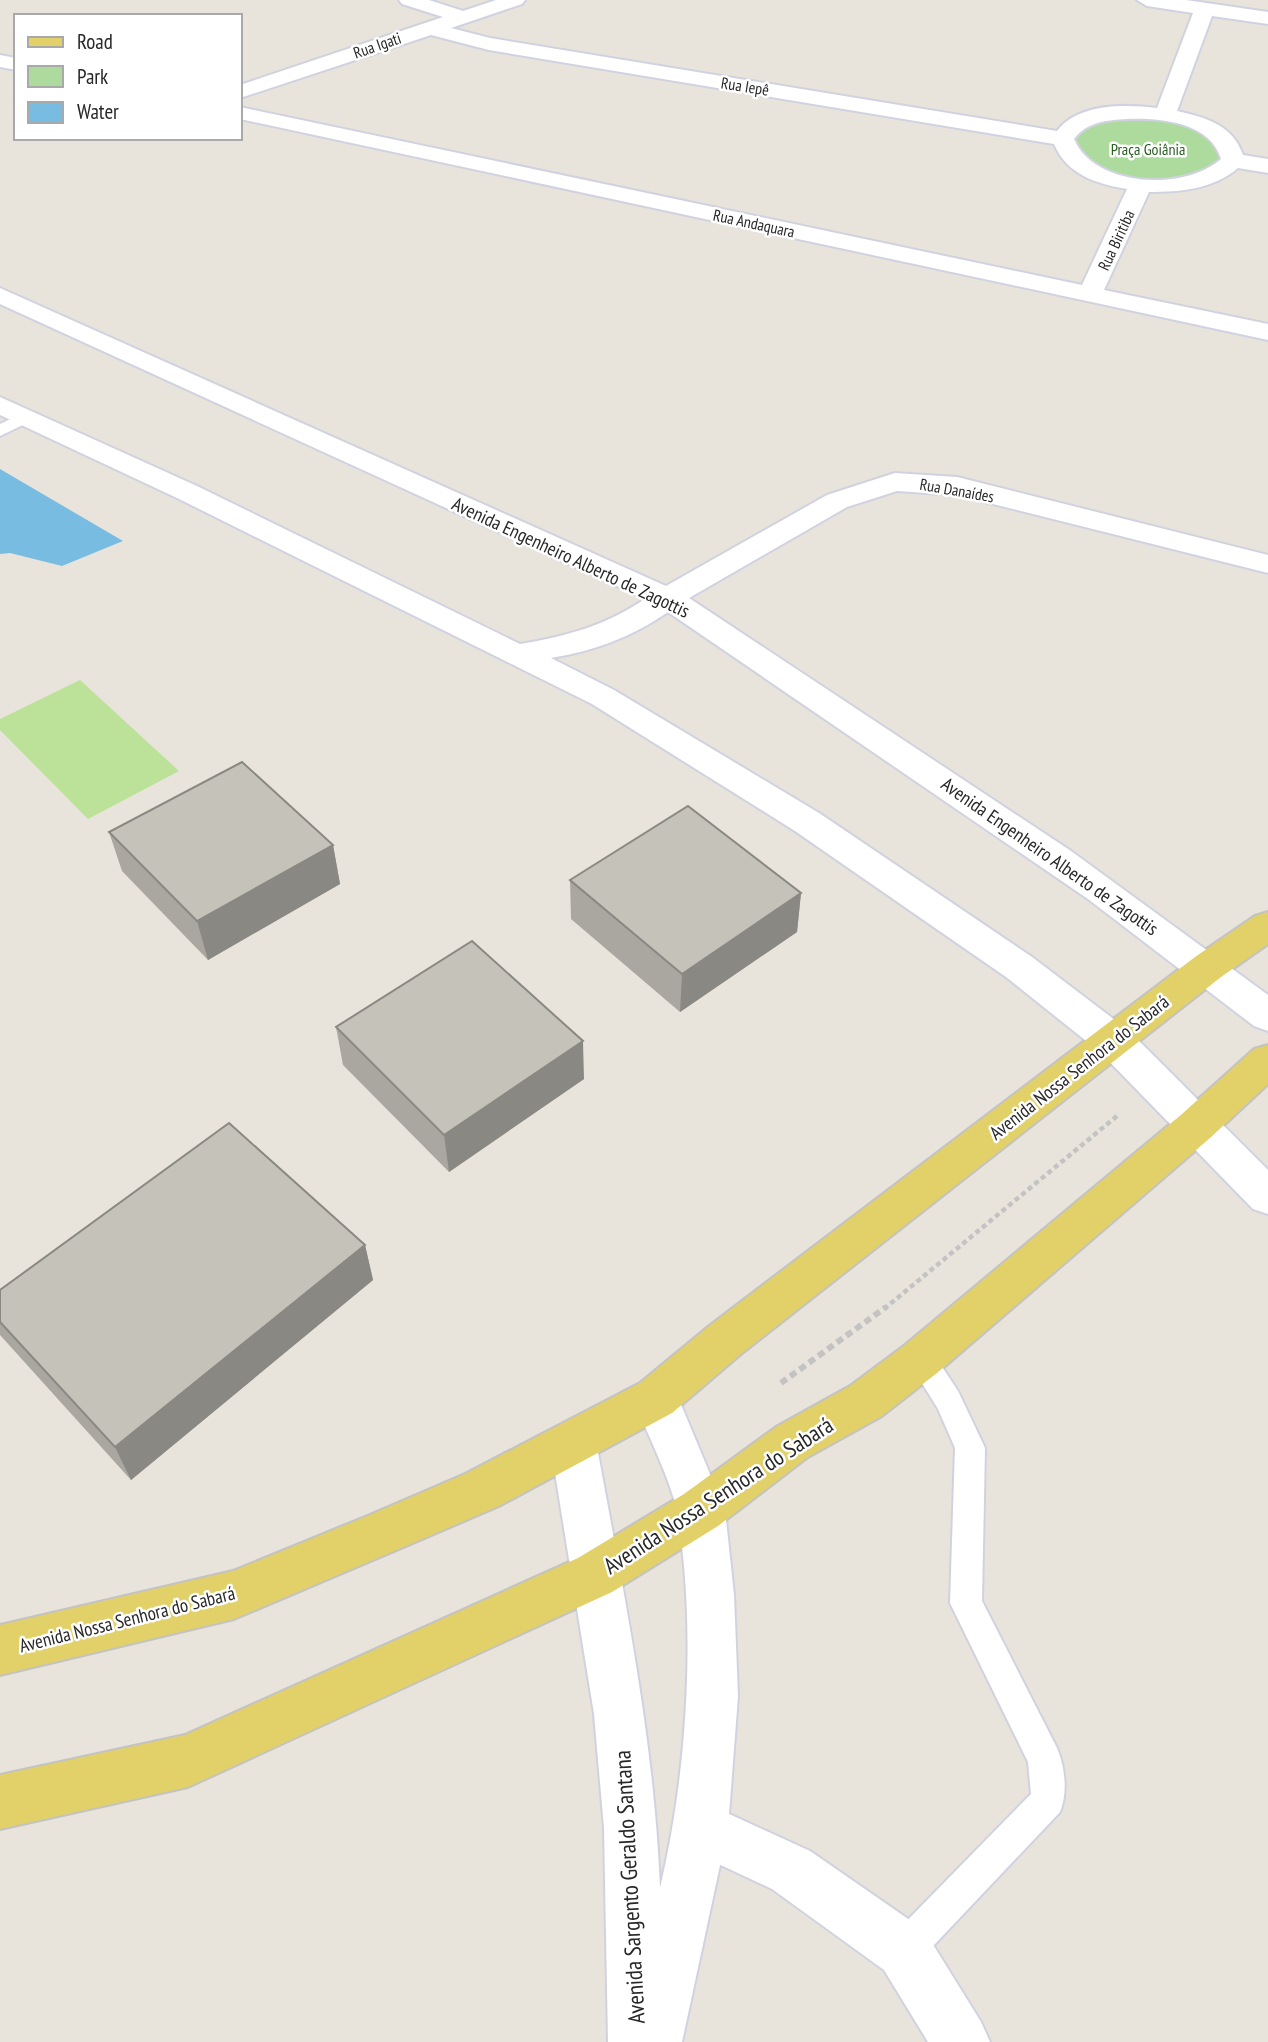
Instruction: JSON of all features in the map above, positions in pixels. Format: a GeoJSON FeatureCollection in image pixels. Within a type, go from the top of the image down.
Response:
{"type":"FeatureCollection","features":[{"type":"Feature","properties":{"kind":"main road","name":"Avenida Nossa Senhora do Sabará"},"geometry":{"type":"LineString","coordinates":[[0,1650],[233,1595],[482,1490],[656,1398],[724,1340],[1208,967],[1268,925]]}},
{"type":"Feature","properties":{"kind":"main road","name":"Avenida Nossa Senhora do Sabará"},"geometry":{"type":"LineString","coordinates":[[0,1802],[188,1760],[595,1576],[701,1510],[792,1441],[866,1401],[921,1359],[1196,1126],[1268,1060]]}},
{"type":"Feature","properties":{"kind":"street"},"geometry":{"type":"LineString","coordinates":[[410,0],[463,17]]}},
{"type":"Feature","properties":{"kind":"street","name":"Rua Igati"},"geometry":{"type":"LineString","coordinates":[[242,91],[515,0]]}},
{"type":"Feature","properties":{"kind":"street"},"geometry":{"type":"LineString","coordinates":[[1147,0],[1268,18]]}},
{"type":"Feature","properties":{"kind":"street"},"geometry":{"type":"LineString","coordinates":[[1165,115],[1205,8]]}},
{"type":"Feature","properties":{"kind":"street","name":"Rua Iepê"},"geometry":{"type":"LineString","coordinates":[[428,28],[489,44],[1063,139]]}},
{"type":"Feature","properties":{"kind":"street","name":"Rua Andaquara"},"geometry":{"type":"LineString","coordinates":[[242,113],[1268,332]]}},
{"type":"Feature","properties":{"kind":"street"},"geometry":{"type":"LineString","coordinates":[[1123,113],[1165,115],[1189,120],[1216,133],[1232,149],[1233,160],[1216,176],[1196,183],[1142,185],[1116,180],[1079,164],[1068,154],[1063,139],[1072,127],[1088,118],[1123,113]]}},
{"type":"Feature","properties":{"kind":"street"},"geometry":{"type":"LineString","coordinates":[[1233,160],[1268,166]]}},
{"type":"Feature","properties":{"kind":"street","name":"Rua Biritiba"},"geometry":{"type":"LineString","coordinates":[[1090,294],[1142,185]]}},
{"type":"Feature","properties":{"kind":"street","name":"Avenida Engenheiro Alberto de Zagottis"},"geometry":{"type":"LineString","coordinates":[[0,295],[667,598],[753,650],[1104,891],[1208,967],[1268,1016]]}},
{"type":"Feature","properties":{"kind":"street"},"geometry":{"type":"LineString","coordinates":[[8,417],[187,492],[603,697],[807,822],[1019,967],[1114,1041],[1268,1197]]}},
{"type":"Feature","properties":{"kind":"street","name":"Rua Danaídes"},"geometry":{"type":"LineString","coordinates":[[517,654],[578,643],[635,621],[667,598],[837,501],[895,482],[957,486],[1268,564]]}},
{"type":"Feature","properties":{"kind":"street","name":"Avenida Sargento Geraldo Santana"},"geometry":{"type":"LineString","coordinates":[[653,2042],[701,1828],[712,1696],[709,1595],[701,1510],[656,1398]]}},
{"type":"Feature","properties":{"kind":"street","name":"Avenida Sargento Geraldo Santana"},"geometry":{"type":"LineString","coordinates":[[573,1442],[620,1714],[631,1828],[636,2042]]}},
{"type":"Feature","properties":{"kind":"street"},"geometry":{"type":"LineString","coordinates":[[701,1828],[791,1870],[904,1950],[961,2042]]}},
{"type":"Feature","properties":{"kind":"lane"},"geometry":{"type":"LineString","coordinates":[[904,1950],[1048,1800],[1045,1760],[966,1604],[970,1448],[948,1400],[921,1359]]}},
{"type":"Feature","properties":{"kind":"path"},"geometry":{"type":"LineString","coordinates":[[773,1389],[874,1317],[1156,1085]]}},
{"type":"Feature","properties":{"kind":"green space","name":"Praça Goiânia"},"geometry":{"type":"Polygon","coordinates":[[[1109,113],[1189,120],[1233,160],[1168,186],[1095,173],[1067,132],[1109,113]]]}},
{"type":"Feature","properties":{"kind":"green space"},"geometry":{"type":"Polygon","coordinates":[[[80,680],[179,771],[88,819],[0,730],[0,719],[80,680]]]}},
{"type":"Feature","properties":{"kind":"water"},"geometry":{"type":"Polygon","coordinates":[[[0,469],[123,541],[62,566],[10,553],[0,554],[0,469]]]}},
{"type":"Feature","properties":{"kind":"building"},"geometry":{"type":"Polygon","coordinates":[[[242,762],[333,845],[197,921],[109,832],[242,762]]]}},
{"type":"Feature","properties":{"kind":"building"},"geometry":{"type":"Polygon","coordinates":[[[688,806],[801,893],[682,974],[570,880],[688,806]]]}},
{"type":"Feature","properties":{"kind":"building"},"geometry":{"type":"Polygon","coordinates":[[[472,941],[583,1041],[444,1135],[336,1027],[472,941]]]}},
{"type":"Feature","properties":{"kind":"building"},"geometry":{"type":"Polygon","coordinates":[[[229,1123],[365,1245],[115,1447],[0,1322],[0,1290],[229,1123]]]}}]}
